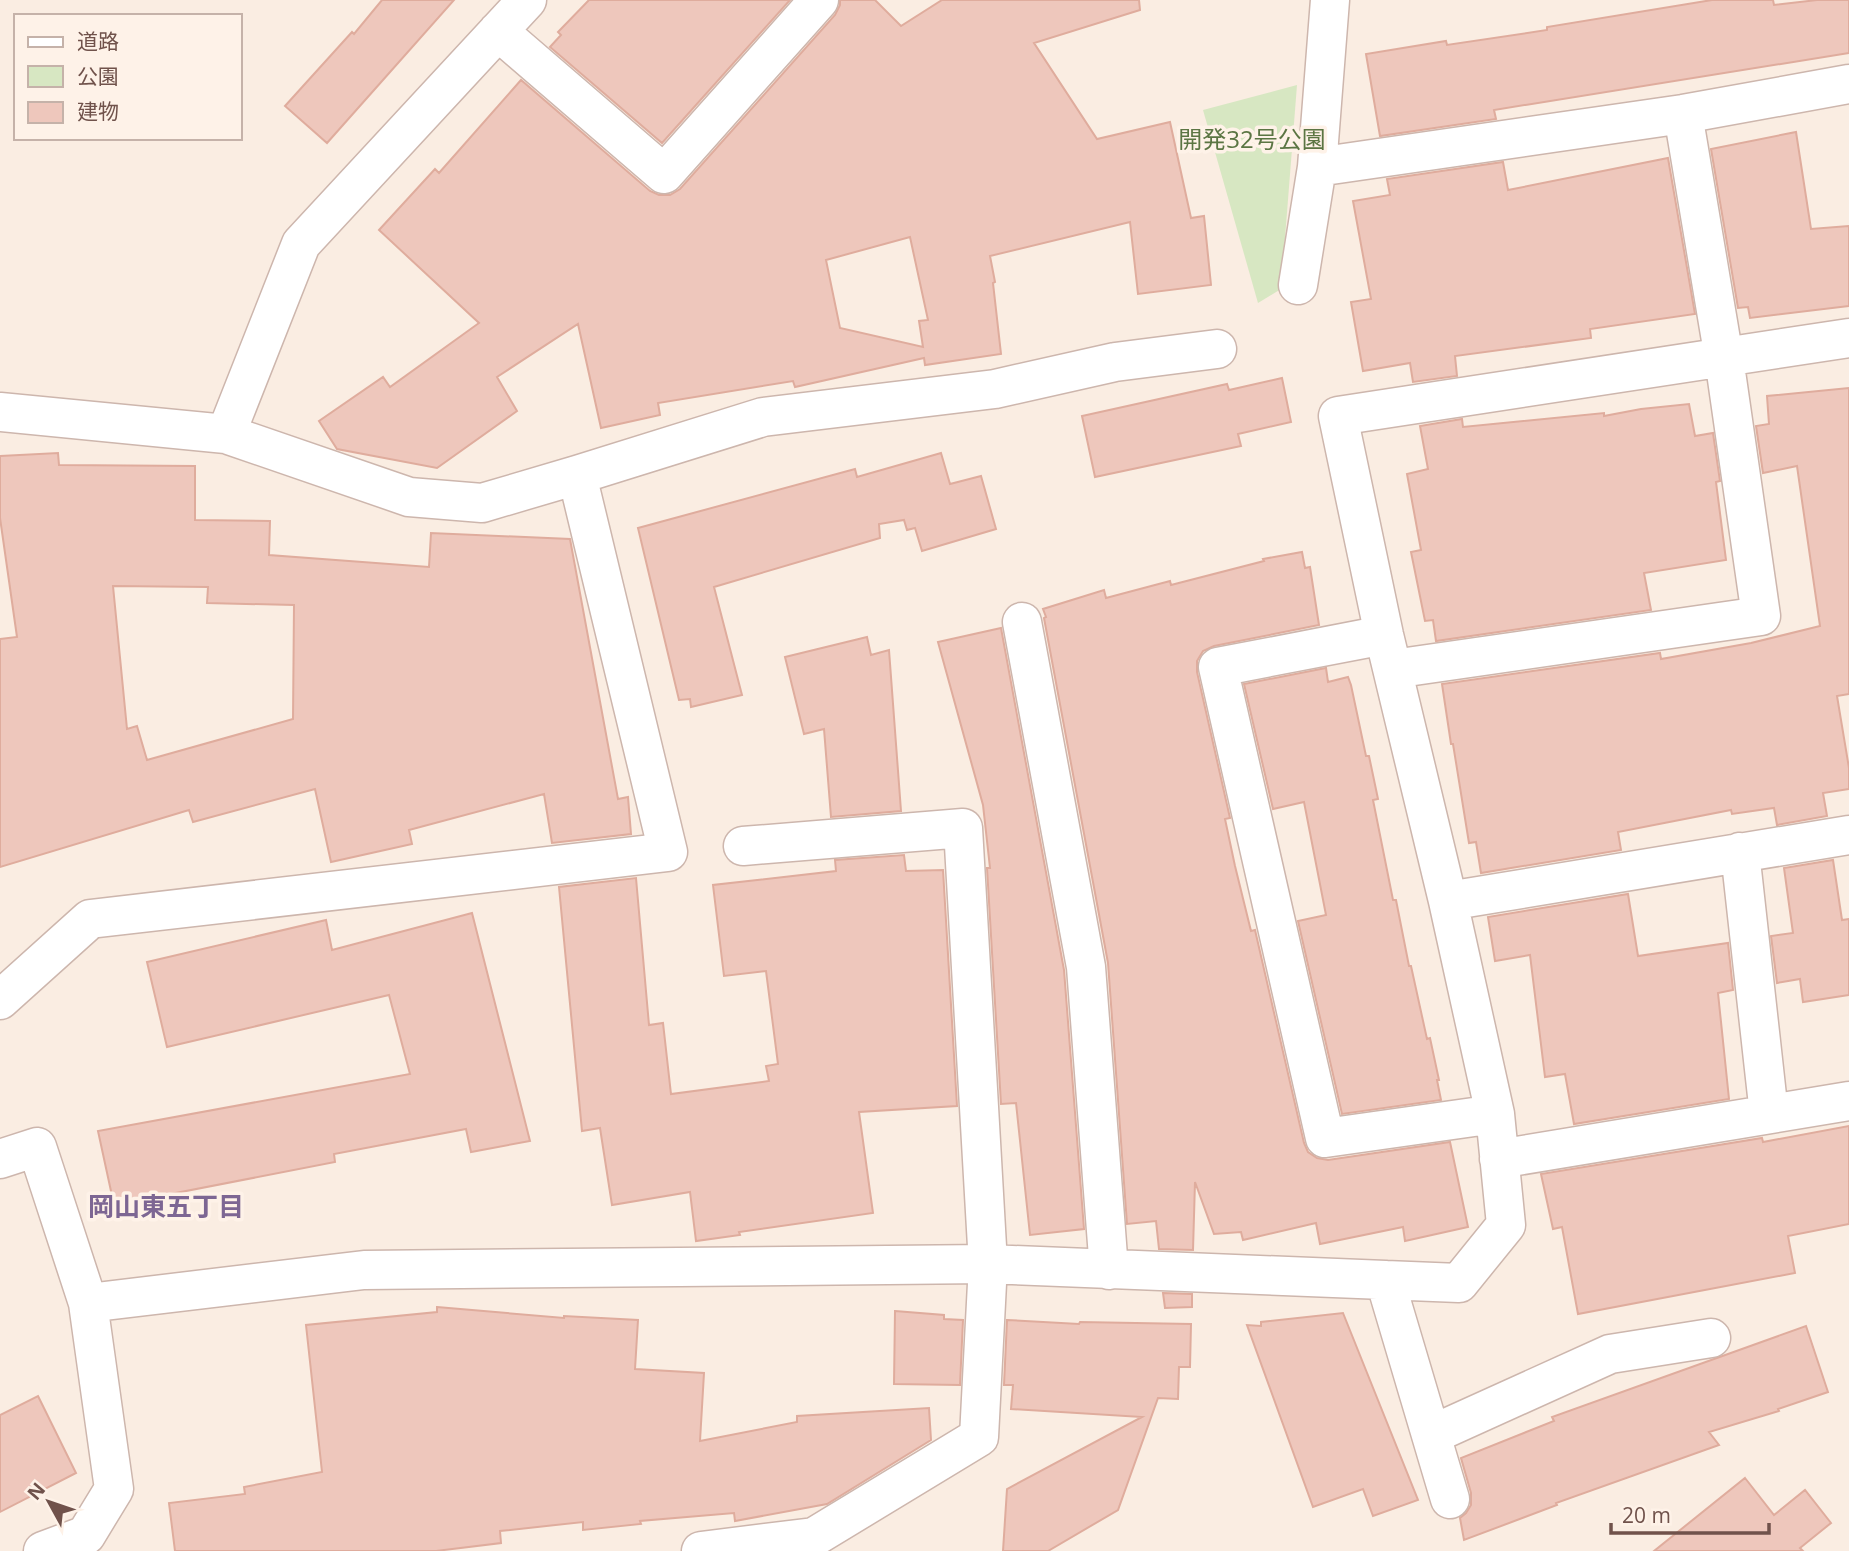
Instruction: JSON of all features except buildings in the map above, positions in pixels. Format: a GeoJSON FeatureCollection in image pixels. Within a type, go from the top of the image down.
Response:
{"type":"FeatureCollection","features":[{"type":"Feature","properties":{"kind":"street"},"geometry":{"type":"LineString","coordinates":[[226,433],[301,244],[527,0]]}},
{"type":"Feature","properties":{"kind":"street"},"geometry":{"type":"LineString","coordinates":[[498,31],[664,174],[820,0]]}},
{"type":"Feature","properties":{"kind":"street"},"geometry":{"type":"LineString","coordinates":[[1298,285],[1317,167],[1329,0]]}},
{"type":"Feature","properties":{"kind":"street"},"geometry":{"type":"LineString","coordinates":[[1317,167],[1683,114],[1849,84]]}},
{"type":"Feature","properties":{"kind":"street"},"geometry":{"type":"LineString","coordinates":[[1494,1114],[1325,1138],[1218,667],[1761,616],[1724,358],[1683,114]]}},
{"type":"Feature","properties":{"kind":"street"},"geometry":{"type":"LineString","coordinates":[[88,1303],[364,1270],[988,1264],[1459,1283],[1506,1226],[1494,1114],[1448,901],[1388,652],[1338,416],[1849,338]]}},
{"type":"Feature","properties":{"kind":"street"},"geometry":{"type":"LineString","coordinates":[[0,412],[226,433],[409,497],[482,503],[763,417],[995,389],[1115,362],[1217,349]]}},
{"type":"Feature","properties":{"kind":"street"},"geometry":{"type":"LineString","coordinates":[[0,1000],[90,919],[668,852],[577,475]]}},
{"type":"Feature","properties":{"kind":"street"},"geometry":{"type":"LineString","coordinates":[[1022,622],[1086,967],[1109,1270]]}},
{"type":"Feature","properties":{"kind":"street"},"geometry":{"type":"LineString","coordinates":[[701,1551],[803,1544],[979,1437],[988,1264],[963,828],[743,845]]}},
{"type":"Feature","properties":{"kind":"street"},"geometry":{"type":"LineString","coordinates":[[1448,901],[1849,835]]}},
{"type":"Feature","properties":{"kind":"street"},"geometry":{"type":"LineString","coordinates":[[1740,852],[1769,1114]]}},
{"type":"Feature","properties":{"kind":"street"},"geometry":{"type":"LineString","coordinates":[[1499,1158],[1849,1101]]}},
{"type":"Feature","properties":{"kind":"street"},"geometry":{"type":"LineString","coordinates":[[0,1159],[37,1147],[88,1303],[114,1489],[94,1543],[43,1551]]}},
{"type":"Feature","properties":{"kind":"street"},"geometry":{"type":"LineString","coordinates":[[1385,1280],[1450,1499]]}},
{"type":"Feature","properties":{"kind":"street"},"geometry":{"type":"LineString","coordinates":[[1431,1435],[1610,1354],[1711,1338]]}},
{"type":"Feature","properties":{"kind":"green space","name":"開発32号公園"},"geometry":{"type":"Polygon","coordinates":[[[1297,85],[1281,289],[1258,303],[1203,110],[1297,85]]]}},
{"type":"Feature","properties":{"kind":"district","name":"岡山東五丁目"},"geometry":{"type":"Point","coordinates":[166,1206]}}]}
